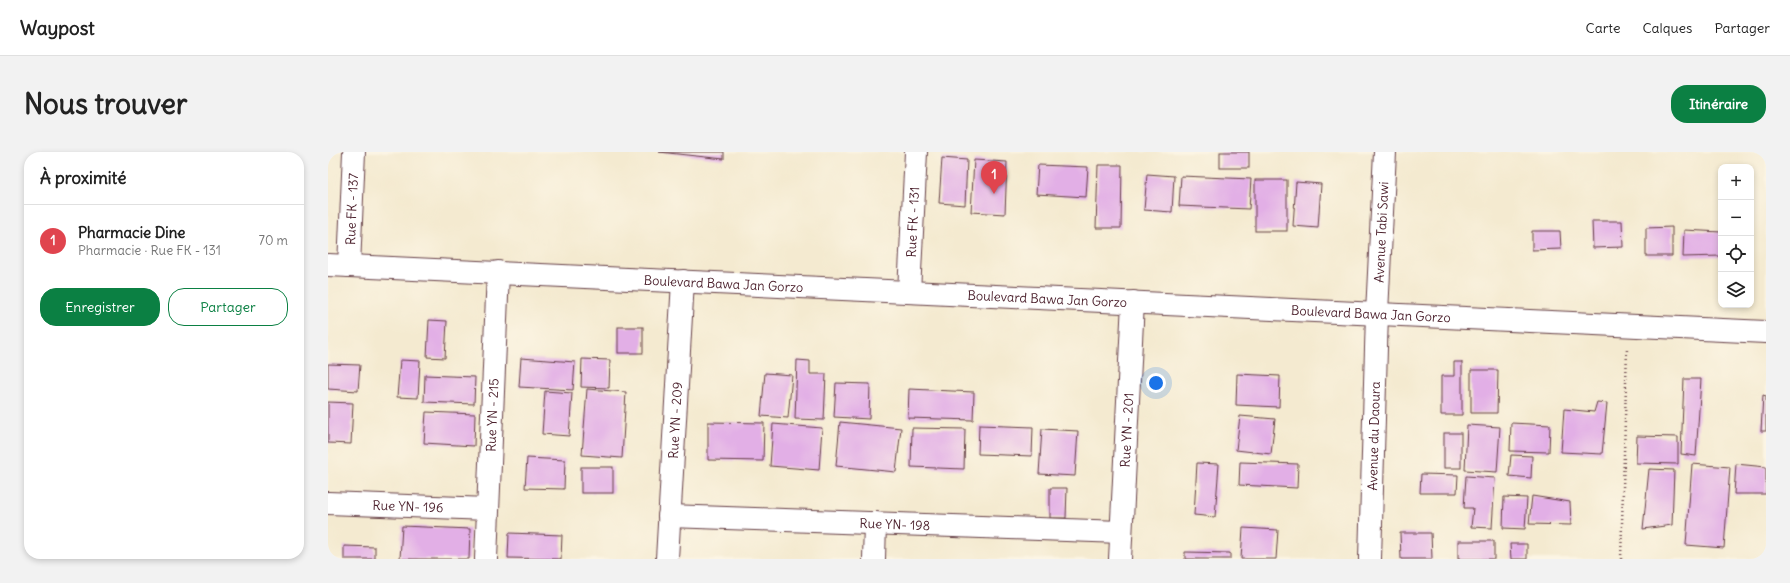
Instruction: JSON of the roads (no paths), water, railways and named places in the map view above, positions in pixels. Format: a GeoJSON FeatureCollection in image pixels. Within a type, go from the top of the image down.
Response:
{"type":"FeatureCollection","features":[{"type":"Feature","properties":{"kind":"street","name":"Rue FK - 137"},"geometry":{"type":"LineString","coordinates":[[339,265],[354,152]]}},
{"type":"Feature","properties":{"kind":"street","name":"Rue FK - 131"},"geometry":{"type":"LineString","coordinates":[[909,292],[916,152]]}},
{"type":"Feature","properties":{"kind":"street","name":"Avenue Tabi Sawi"},"geometry":{"type":"LineString","coordinates":[[1377,313],[1385,152]]}},
{"type":"Feature","properties":{"kind":"street","name":"Boulevard Bawa Jan Gorzo"},"geometry":{"type":"LineString","coordinates":[[339,265],[1766,332]]}},
{"type":"Feature","properties":{"kind":"street","name":"Rue YN - 215"},"geometry":{"type":"LineString","coordinates":[[486,559],[498,272]]}},
{"type":"Feature","properties":{"kind":"street","name":"Rue YN - 209"},"geometry":{"type":"LineString","coordinates":[[667,559],[683,281]]}},
{"type":"Feature","properties":{"kind":"street","name":"Rue YN - 201"},"geometry":{"type":"LineString","coordinates":[[1120,559],[1134,302]]}},
{"type":"Feature","properties":{"kind":"street","name":"Avenue du Daoura"},"geometry":{"type":"LineString","coordinates":[[1370,559],[1377,313]]}},
{"type":"Feature","properties":{"kind":"street","name":"Rue YN- 196"},"geometry":{"type":"LineString","coordinates":[[328,503],[488,509]]}},
{"type":"Feature","properties":{"kind":"street","name":"Rue YN- 198"},"geometry":{"type":"LineString","coordinates":[[669,516],[1121,532]]}},
{"type":"Feature","properties":{"kind":"street"},"geometry":{"type":"LineString","coordinates":[[874,559],[875,523]]}},
{"type":"Feature","properties":{"kind":"place","name":"Pharmacie Dine"},"geometry":{"type":"Point","coordinates":[994,194]}}]}
